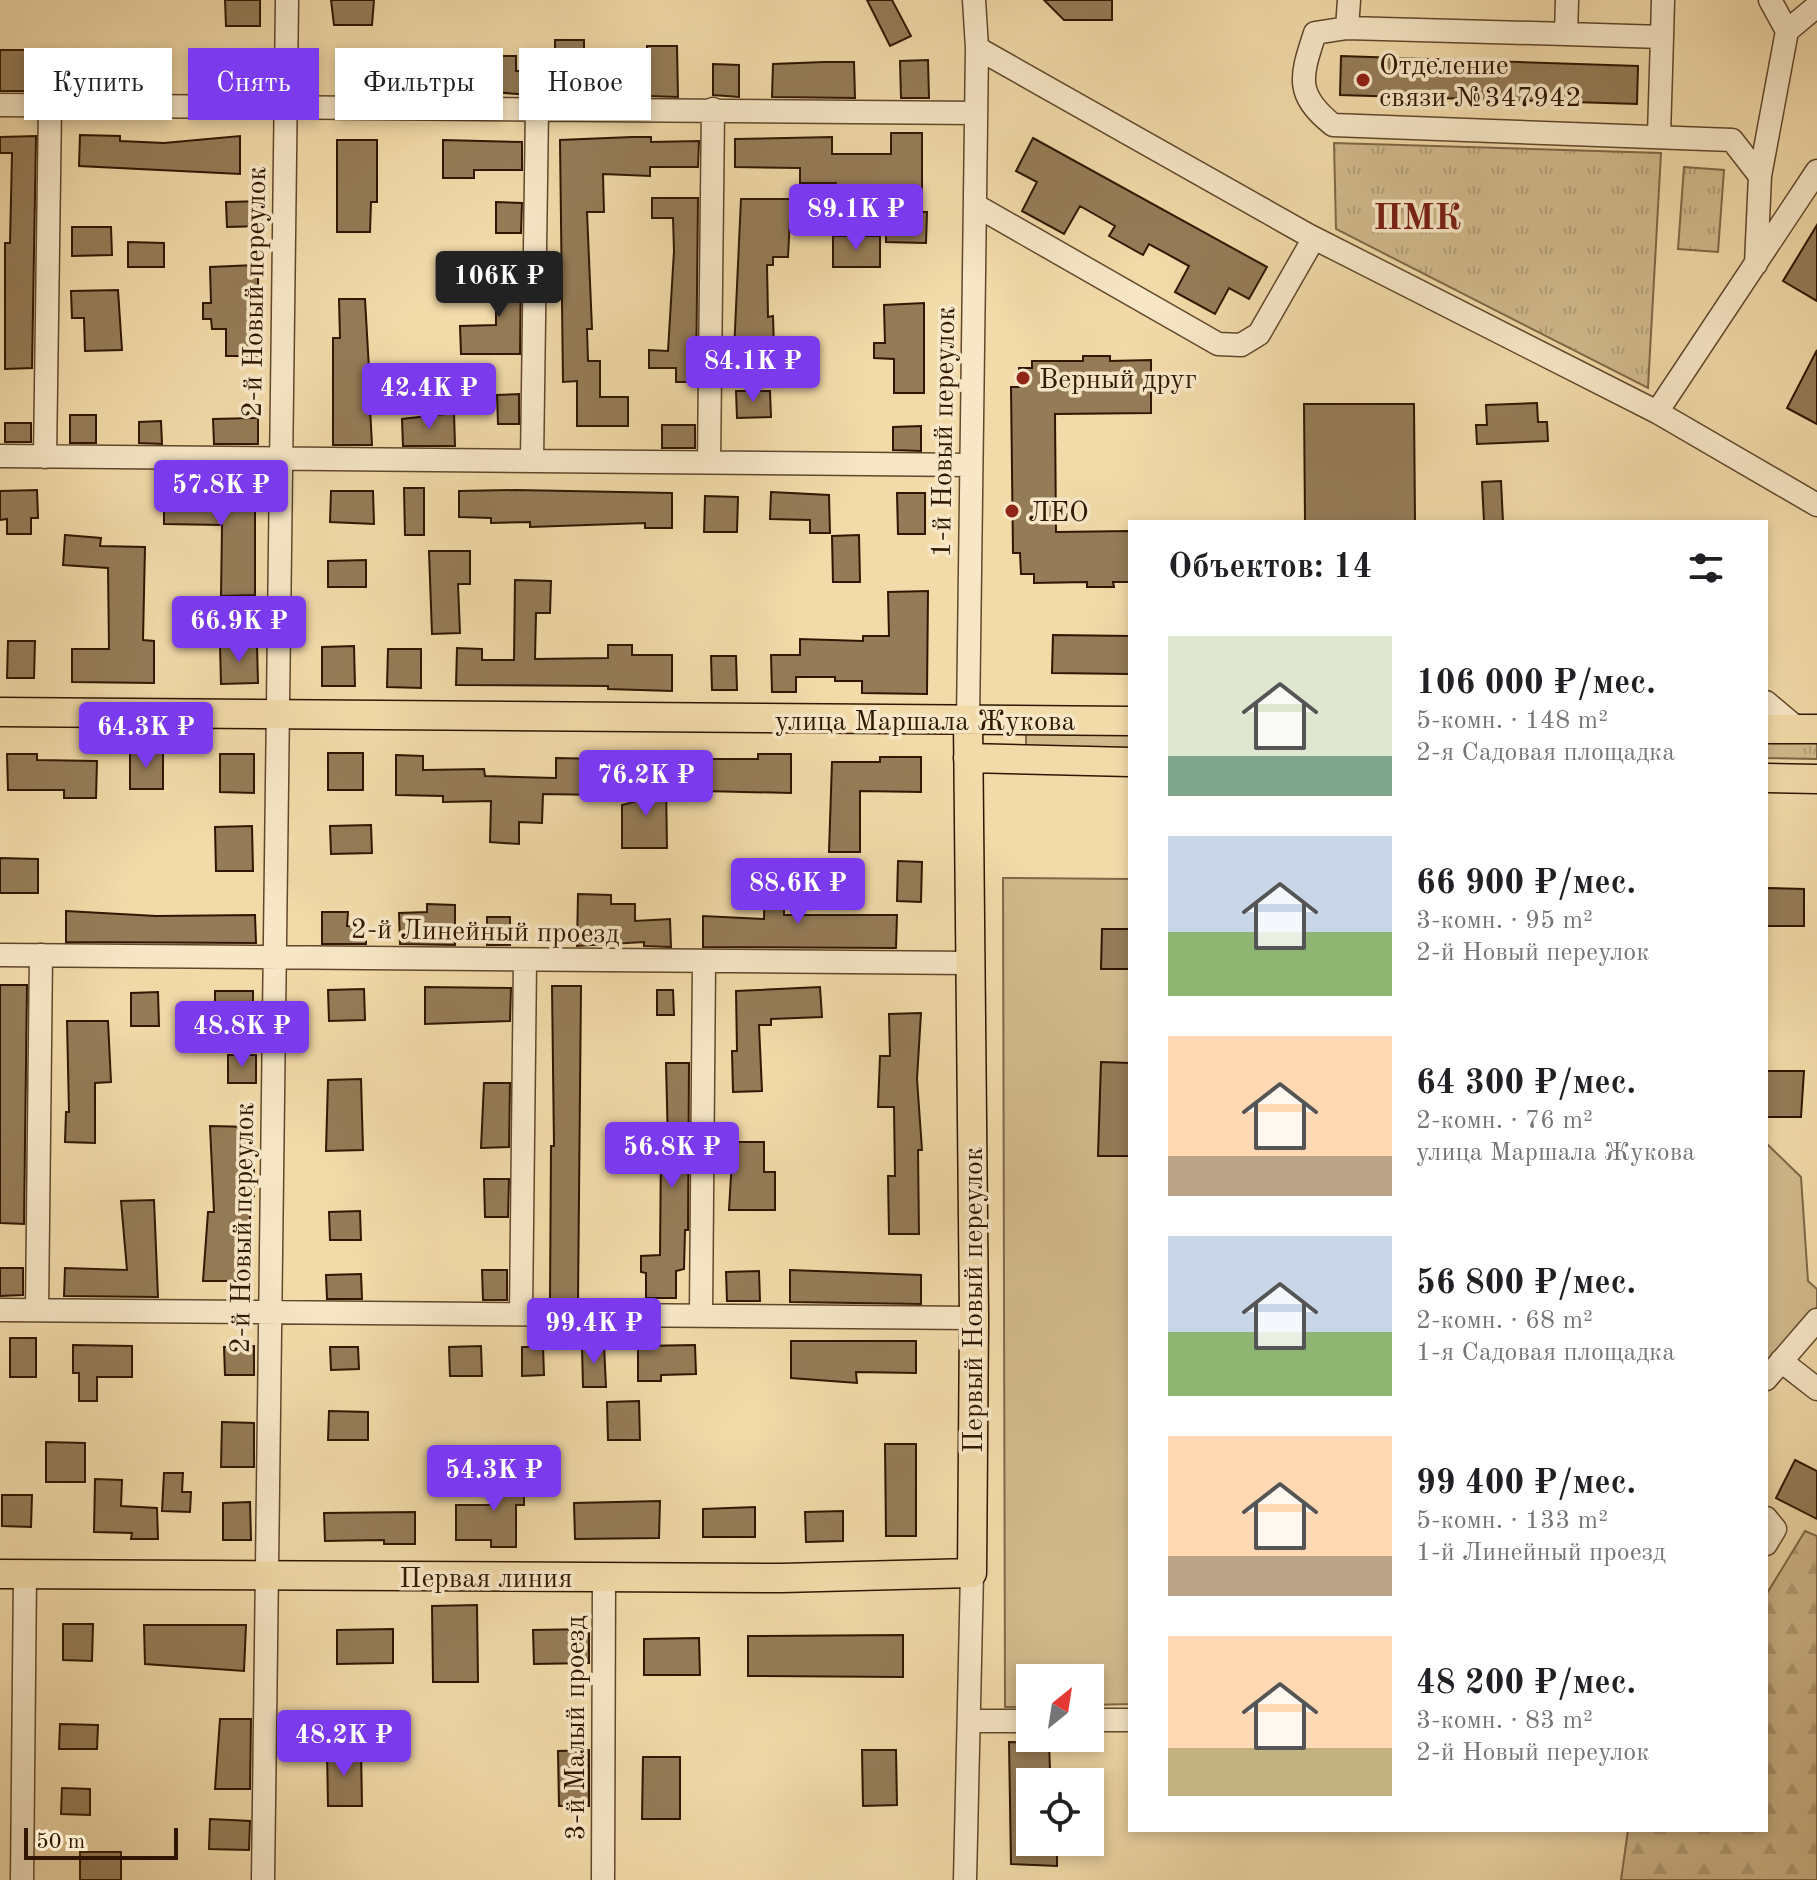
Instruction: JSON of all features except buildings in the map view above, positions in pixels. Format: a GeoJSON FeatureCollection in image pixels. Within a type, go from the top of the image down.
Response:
{"type":"FeatureCollection","features":[{"type":"Feature","properties":{"kind":"main road","name":"улица Маршала Жукова"},"geometry":{"type":"LineString","coordinates":[[0,712],[1128,721]]}},
{"type":"Feature","properties":{"kind":"main road","name":"Первый Новый переулок"},"geometry":{"type":"LineString","coordinates":[[968,721],[974,1318],[972,1573]]}},
{"type":"Feature","properties":{"kind":"main road"},"geometry":{"type":"LineString","coordinates":[[1768,729],[1807,729]]}},
{"type":"Feature","properties":{"kind":"main road","name":"улица Маршала Жукова"},"geometry":{"type":"LineString","coordinates":[[968,758],[1128,762]]}},
{"type":"Feature","properties":{"kind":"main road"},"geometry":{"type":"LineString","coordinates":[[1768,778],[1817,779]]}},
{"type":"Feature","properties":{"kind":"main road","name":"Первая линия"},"geometry":{"type":"LineString","coordinates":[[12,1574],[782,1578],[972,1573]]}},
{"type":"Feature","properties":{"kind":"street","name":"2-й Новый переулок"},"geometry":{"type":"LineString","coordinates":[[287,0],[287,48]]}},
{"type":"Feature","properties":{"kind":"street","name":"1-й Новый переулок"},"geometry":{"type":"LineString","coordinates":[[968,721],[977,48],[974,0]]}},
{"type":"Feature","properties":{"kind":"street"},"geometry":{"type":"LineString","coordinates":[[1347,28],[1349,0]]}},
{"type":"Feature","properties":{"kind":"street"},"geometry":{"type":"LineString","coordinates":[[1566,34],[1567,0]]}},
{"type":"Feature","properties":{"kind":"street"},"geometry":{"type":"LineString","coordinates":[[1659,135],[1663,0]]}},
{"type":"Feature","properties":{"kind":"street"},"geometry":{"type":"LineString","coordinates":[[1756,264],[1760,176],[1787,31],[1770,0]]}},
{"type":"Feature","properties":{"kind":"street"},"geometry":{"type":"LineString","coordinates":[[1787,31],[1817,6]]}},
{"type":"Feature","properties":{"kind":"street"},"geometry":{"type":"LineString","coordinates":[[1662,37],[1347,28],[1315,33],[1301,75],[1311,107],[1333,125],[1732,140],[1760,176]]}},
{"type":"Feature","properties":{"kind":"street"},"geometry":{"type":"LineString","coordinates":[[977,48],[1314,238],[1657,412],[1817,505]]}},
{"type":"Feature","properties":{"kind":"street"},"geometry":{"type":"LineString","coordinates":[[0,105],[24,105]]}},
{"type":"Feature","properties":{"kind":"street"},"geometry":{"type":"LineString","coordinates":[[319,107],[519,109]]}},
{"type":"Feature","properties":{"kind":"street"},"geometry":{"type":"LineString","coordinates":[[651,109],[976,113]]}},
{"type":"Feature","properties":{"kind":"street"},"geometry":{"type":"LineString","coordinates":[[709,461],[713,109]]}},
{"type":"Feature","properties":{"kind":"street"},"geometry":{"type":"LineString","coordinates":[[45,457],[50,120]]}},
{"type":"Feature","properties":{"kind":"street","name":"2-й Новый переулок"},"geometry":{"type":"LineString","coordinates":[[263,1880],[276,715],[287,120]]}},
{"type":"Feature","properties":{"kind":"street"},"geometry":{"type":"LineString","coordinates":[[532,460],[537,120]]}},
{"type":"Feature","properties":{"kind":"street"},"geometry":{"type":"LineString","coordinates":[[1657,412],[1817,171]]}},
{"type":"Feature","properties":{"kind":"street"},"geometry":{"type":"LineString","coordinates":[[975,205],[1218,344],[1241,345],[1259,334],[1314,238]]}},
{"type":"Feature","properties":{"kind":"street"},"geometry":{"type":"LineString","coordinates":[[0,456],[971,465]]}},
{"type":"Feature","properties":{"kind":"street"},"geometry":{"type":"LineString","coordinates":[[1768,703],[1807,729]]}},
{"type":"Feature","properties":{"kind":"street","name":"2-й Линейный проезд"},"geometry":{"type":"LineString","coordinates":[[0,955],[969,963]]}},
{"type":"Feature","properties":{"kind":"street"},"geometry":{"type":"LineString","coordinates":[[37,1310],[41,955]]}},
{"type":"Feature","properties":{"kind":"street"},"geometry":{"type":"LineString","coordinates":[[521,1313],[525,960]]}},
{"type":"Feature","properties":{"kind":"street"},"geometry":{"type":"LineString","coordinates":[[701,1313],[704,962]]}},
{"type":"Feature","properties":{"kind":"street"},"geometry":{"type":"LineString","coordinates":[[0,1310],[701,1313],[974,1318]]}},
{"type":"Feature","properties":{"kind":"street"},"geometry":{"type":"LineString","coordinates":[[1768,1377],[1817,1320]]}},
{"type":"Feature","properties":{"kind":"street"},"geometry":{"type":"LineString","coordinates":[[1781,1361],[1817,1389]]}},
{"type":"Feature","properties":{"kind":"street"},"geometry":{"type":"LineString","coordinates":[[1768,1520],[1775,1529],[1768,1541]]}},
{"type":"Feature","properties":{"kind":"street","name":"Первый Новый переулок"},"geometry":{"type":"LineString","coordinates":[[965,1880],[972,1573]]}},
{"type":"Feature","properties":{"kind":"street"},"geometry":{"type":"LineString","coordinates":[[12,1574],[22,1880]]}},
{"type":"Feature","properties":{"kind":"street","name":"3-й Малый проезд"},"geometry":{"type":"LineString","coordinates":[[603,1880],[604,1577]]}},
{"type":"Feature","properties":{"kind":"street"},"geometry":{"type":"LineString","coordinates":[[1104,1720],[1128,1720]]}},
{"type":"Feature","properties":{"kind":"street"},"geometry":{"type":"LineString","coordinates":[[969,1721],[1016,1721]]}},
{"type":"Feature","properties":{"kind":"green space"},"geometry":{"type":"Polygon","coordinates":[[[1334,143],[1661,153],[1648,388],[1336,229],[1334,143]]]}},
{"type":"Feature","properties":{"kind":"green space"},"geometry":{"type":"Polygon","coordinates":[[[1684,167],[1724,170],[1718,252],[1678,249],[1684,167]]]}},
{"type":"Feature","properties":{"kind":"green space"},"geometry":{"type":"Polygon","coordinates":[[[1026,730],[1128,731],[1128,753],[1026,751],[1026,730]]]}},
{"type":"Feature","properties":{"kind":"green space"},"geometry":{"type":"Polygon","coordinates":[[[1768,737],[1817,738],[1817,759],[1768,758],[1768,737]]]}},
{"type":"Feature","properties":{"kind":"green space"},"geometry":{"type":"Polygon","coordinates":[[[1003,878],[1128,879],[1128,1704],[1104,1705],[1104,1664],[1016,1664],[1016,1707],[1005,1707],[1003,878]]]}},
{"type":"Feature","properties":{"kind":"green space"},"geometry":{"type":"Polygon","coordinates":[[[1768,1145],[1801,1177],[1808,1281],[1817,1289],[1817,1307],[1768,1363],[1768,1145]]]}},
{"type":"Feature","properties":{"kind":"green space"},"geometry":{"type":"Polygon","coordinates":[[[1805,1531],[1817,1536],[1817,1880],[1621,1880],[1628,1832],[1768,1832],[1768,1592],[1805,1531]]]}},
{"type":"Feature","properties":{"kind":"place","name":"Отделение связи №347942"},"geometry":{"type":"Point","coordinates":[1363,80]}},
{"type":"Feature","properties":{"kind":"place","name":"Верный друг"},"geometry":{"type":"Point","coordinates":[1023,378]}},
{"type":"Feature","properties":{"kind":"place","name":"ЛЕО"},"geometry":{"type":"Point","coordinates":[1012,511]}},
{"type":"Feature","properties":{"kind":"district","name":"ПМК"},"geometry":{"type":"Point","coordinates":[1417,216]}}]}
